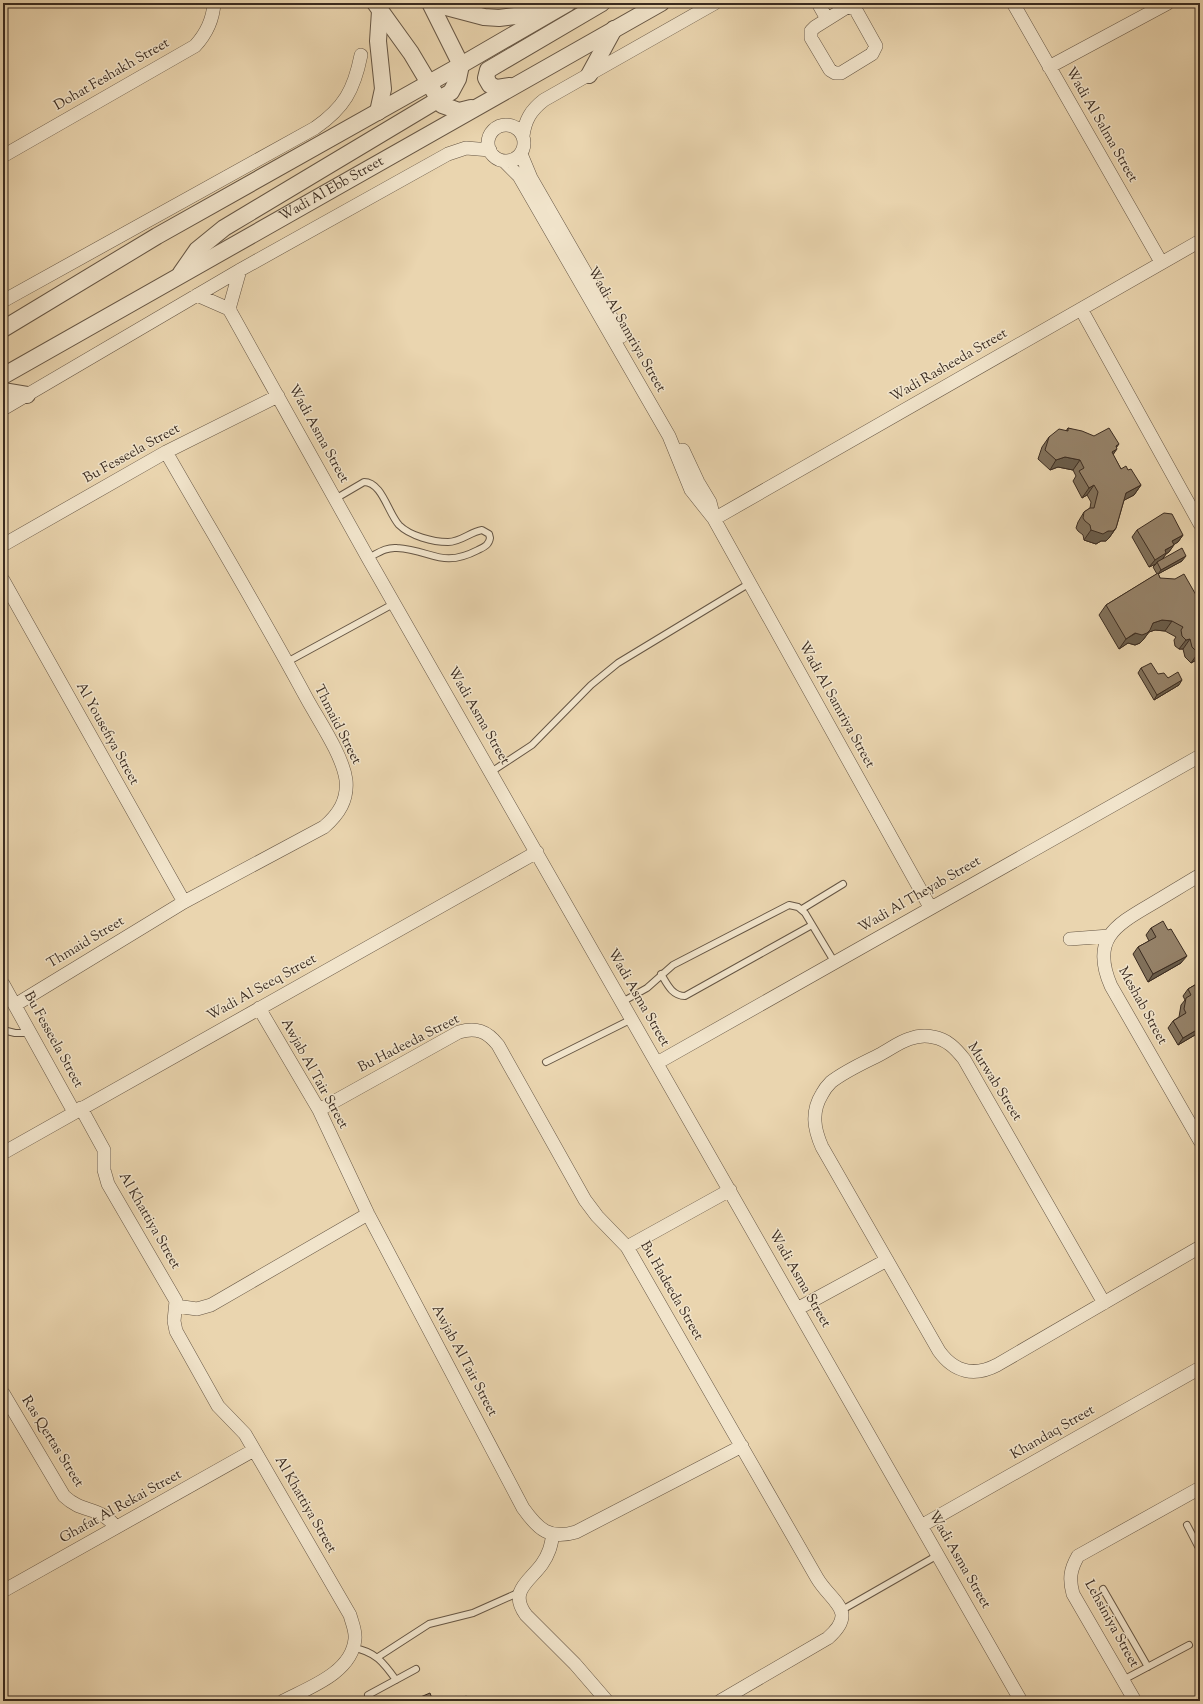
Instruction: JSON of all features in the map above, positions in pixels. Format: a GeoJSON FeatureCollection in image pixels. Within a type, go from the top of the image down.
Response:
{"type":"FeatureCollection","features":[{"type":"Feature","properties":{"kind":"street","name":"Dohat Feshakh Street"},"geometry":{"type":"LineString","coordinates":[[3,156],[196,46],[209,26],[214,3]]}},
{"type":"Feature","properties":{"kind":"street"},"geometry":{"type":"LineString","coordinates":[[430,3],[484,17],[498,18],[554,11]]}},
{"type":"Feature","properties":{"kind":"street"},"geometry":{"type":"LineString","coordinates":[[180,276],[196,250],[224,228],[451,92],[455,86],[461,65],[430,3]]}},
{"type":"Feature","properties":{"kind":"street"},"geometry":{"type":"LineString","coordinates":[[3,329],[156,236],[378,112],[568,3]]}},
{"type":"Feature","properties":{"kind":"street"},"geometry":{"type":"LineString","coordinates":[[513,86],[497,88],[490,85],[486,78],[488,70],[602,3]]}},
{"type":"Feature","properties":{"kind":"street","name":"Wadi Al Ebb Street"},"geometry":{"type":"LineString","coordinates":[[3,376],[661,3]]}},
{"type":"Feature","properties":{"kind":"street"},"geometry":{"type":"LineString","coordinates":[[523,136],[527,120],[536,106],[589,74],[715,3]]}},
{"type":"Feature","properties":{"kind":"street"},"geometry":{"type":"LineString","coordinates":[[818,3],[827,19]]}},
{"type":"Feature","properties":{"kind":"street","name":"Wadi Al Salma Street"},"geometry":{"type":"LineString","coordinates":[[1013,3],[1161,262]]}},
{"type":"Feature","properties":{"kind":"street"},"geometry":{"type":"LineString","coordinates":[[1049,67],[1168,3]]}},
{"type":"Feature","properties":{"kind":"street"},"geometry":{"type":"LineString","coordinates":[[377,7],[411,53],[442,105],[459,112],[474,108]]}},
{"type":"Feature","properties":{"kind":"street"},"geometry":{"type":"LineString","coordinates":[[377,7],[378,41],[383,89],[378,112]]}},
{"type":"Feature","properties":{"kind":"street"},"geometry":{"type":"LineString","coordinates":[[848,7],[855,9],[876,43],[874,52],[841,73],[832,72],[810,35],[812,29],[827,19],[848,7]]}},
{"type":"Feature","properties":{"kind":"street"},"geometry":{"type":"LineString","coordinates":[[589,74],[614,29]]}},
{"type":"Feature","properties":{"kind":"street"},"geometry":{"type":"LineString","coordinates":[[3,301],[315,128],[336,111],[345,100],[353,86],[361,55]]}},
{"type":"Feature","properties":{"kind":"street"},"geometry":{"type":"LineString","coordinates":[[509,125],[520,131],[523,136],[524,142],[521,154],[516,158],[504,161],[493,155],[490,150],[489,137],[497,128],[509,125]]}},
{"type":"Feature","properties":{"kind":"street"},"geometry":{"type":"LineString","coordinates":[[3,409],[240,270],[448,154],[466,148],[490,150]]}},
{"type":"Feature","properties":{"kind":"street","name":"Wadi Al Samriya Street"},"geometry":{"type":"LineString","coordinates":[[521,154],[531,178],[670,422],[698,482],[710,502],[714,519]]}},
{"type":"Feature","properties":{"kind":"street","name":"Wadi Al Samriya Street"},"geometry":{"type":"LineString","coordinates":[[504,161],[519,176],[669,436],[691,490],[714,519],[930,907]]}},
{"type":"Feature","properties":{"kind":"street","name":"Wadi Rasheeda Street"},"geometry":{"type":"LineString","coordinates":[[714,519],[1200,241]]}},
{"type":"Feature","properties":{"kind":"street"},"geometry":{"type":"LineString","coordinates":[[197,295],[229,309],[240,270]]}},
{"type":"Feature","properties":{"kind":"street","name":"Wadi Asma Street"},"geometry":{"type":"LineString","coordinates":[[229,309],[368,558],[396,603],[1021,1701]]}},
{"type":"Feature","properties":{"kind":"street"},"geometry":{"type":"LineString","coordinates":[[1081,309],[1200,524]]}},
{"type":"Feature","properties":{"kind":"street"},"geometry":{"type":"LineString","coordinates":[[3,391],[27,395]]}},
{"type":"Feature","properties":{"kind":"street","name":"Bu Fesseela Street"},"geometry":{"type":"LineString","coordinates":[[3,545],[166,452],[278,396]]}},
{"type":"Feature","properties":{"kind":"street","name":"Thmaid Street"},"geometry":{"type":"LineString","coordinates":[[14,1005],[184,902],[324,827],[334,818],[342,807],[346,788],[344,769],[287,662],[166,452]]}},
{"type":"Feature","properties":{"kind":"street","name":"Al Yousefiya Street"},"geometry":{"type":"LineString","coordinates":[[3,580],[184,902]]}},
{"type":"Feature","properties":{"kind":"street","name":"Wadi Al Theyab Street"},"geometry":{"type":"LineString","coordinates":[[657,1063],[835,963],[930,907],[1200,756]]}},
{"type":"Feature","properties":{"kind":"street","name":"Wadi Al Seeq Street"},"geometry":{"type":"LineString","coordinates":[[3,1153],[537,852]]}},
{"type":"Feature","properties":{"kind":"street","name":"Meshab Street"},"geometry":{"type":"LineString","coordinates":[[1200,875],[1120,923],[1109,936],[1103,953],[1104,970],[1111,986],[1200,1141]]}},
{"type":"Feature","properties":{"kind":"street"},"geometry":{"type":"LineString","coordinates":[[1070,939],[1109,936]]}},
{"type":"Feature","properties":{"kind":"street","name":"Bu Fesseela Street"},"geometry":{"type":"LineString","coordinates":[[3,984],[30,1033],[78,1110]]}},
{"type":"Feature","properties":{"kind":"street","name":"Awjab Al Tair Street"},"geometry":{"type":"LineString","coordinates":[[259,1008],[319,1110],[368,1214],[523,1508],[542,1530],[553,1534]]}},
{"type":"Feature","properties":{"kind":"street","name":"Bu Hadeeda Street"},"geometry":{"type":"LineString","coordinates":[[319,1110],[459,1032],[468,1030],[482,1031],[488,1034],[498,1045],[585,1200],[597,1216],[627,1247],[821,1585],[840,1604],[842,1610]]}},
{"type":"Feature","properties":{"kind":"street","name":"Murwab Street"},"geometry":{"type":"LineString","coordinates":[[1104,1303],[964,1059],[956,1049],[946,1041],[933,1037],[920,1036],[907,1040],[842,1075],[831,1083],[822,1094],[816,1106],[814,1120],[816,1134],[822,1147],[942,1356],[954,1367],[964,1371],[976,1372],[987,1370],[1104,1303],[1200,1247]]}},
{"type":"Feature","properties":{"kind":"street","name":"Al Khattiya Street"},"geometry":{"type":"LineString","coordinates":[[78,1110],[104,1150],[104,1170],[108,1184],[174,1297],[176,1306],[174,1321],[176,1331],[218,1406],[241,1429],[254,1450],[350,1615],[355,1639],[353,1648]]}},
{"type":"Feature","properties":{"kind":"street"},"geometry":{"type":"LineString","coordinates":[[627,1247],[730,1190]]}},
{"type":"Feature","properties":{"kind":"street"},"geometry":{"type":"LineString","coordinates":[[176,1306],[197,1309],[210,1305],[368,1214]]}},
{"type":"Feature","properties":{"kind":"street"},"geometry":{"type":"LineString","coordinates":[[797,1309],[887,1260]]}},
{"type":"Feature","properties":{"kind":"street","name":"Khandaq Street"},"geometry":{"type":"LineString","coordinates":[[921,1526],[1200,1368]]}},
{"type":"Feature","properties":{"kind":"street","name":"Ras Qertas Street"},"geometry":{"type":"LineString","coordinates":[[3,1393],[64,1496],[75,1505],[101,1513],[116,1527]]}},
{"type":"Feature","properties":{"kind":"street"},"geometry":{"type":"LineString","coordinates":[[607,1701],[575,1664],[526,1615],[520,1605],[520,1592],[550,1551],[553,1534],[563,1536],[587,1528],[742,1446]]}},
{"type":"Feature","properties":{"kind":"street","name":"Ghafat Al Rekai Street"},"geometry":{"type":"LineString","coordinates":[[3,1591],[254,1450]]}},
{"type":"Feature","properties":{"kind":"street","name":"Lehsiniya Street"},"geometry":{"type":"LineString","coordinates":[[1135,1701],[1073,1594],[1069,1579],[1078,1556],[1200,1488]]}},
{"type":"Feature","properties":{"kind":"street"},"geometry":{"type":"LineString","coordinates":[[720,1701],[828,1638],[840,1623],[842,1610]]}},
{"type":"Feature","properties":{"kind":"street"},"geometry":{"type":"LineString","coordinates":[[283,1701],[334,1672],[343,1664],[353,1648]]}},
{"type":"Feature","properties":{"kind":"lane"},"geometry":{"type":"LineString","coordinates":[[335,499],[360,484],[369,482],[377,488],[394,518],[407,531],[417,535],[449,542],[461,539],[482,530],[489,534],[490,538],[486,546],[457,559],[443,559],[398,548],[384,549],[368,558]]}},
{"type":"Feature","properties":{"kind":"lane"},"geometry":{"type":"LineString","coordinates":[[491,772],[532,745],[591,685],[618,663],[750,583]]}},
{"type":"Feature","properties":{"kind":"lane"},"geometry":{"type":"LineString","coordinates":[[287,662],[396,603]]}},
{"type":"Feature","properties":{"kind":"lane"},"geometry":{"type":"LineString","coordinates":[[802,909],[844,884]]}},
{"type":"Feature","properties":{"kind":"lane"},"geometry":{"type":"LineString","coordinates":[[622,1002],[647,988],[661,974],[673,965],[785,906],[794,905],[802,909],[835,963]]}},
{"type":"Feature","properties":{"kind":"lane"},"geometry":{"type":"LineString","coordinates":[[661,974],[672,991],[676,994],[685,996],[812,925]]}},
{"type":"Feature","properties":{"kind":"lane"},"geometry":{"type":"LineString","coordinates":[[546,1062],[632,1019]]}},
{"type":"Feature","properties":{"kind":"lane"},"geometry":{"type":"LineString","coordinates":[[3,1030],[15,1034],[30,1033]]}},
{"type":"Feature","properties":{"kind":"lane"},"geometry":{"type":"LineString","coordinates":[[1187,1525],[1200,1550]]}},
{"type":"Feature","properties":{"kind":"lane"},"geometry":{"type":"LineString","coordinates":[[842,1610],[938,1555]]}},
{"type":"Feature","properties":{"kind":"lane"},"geometry":{"type":"LineString","coordinates":[[1103,1589],[1148,1667]]}},
{"type":"Feature","properties":{"kind":"lane"},"geometry":{"type":"LineString","coordinates":[[378,1657],[425,1626],[473,1613],[520,1592]]}},
{"type":"Feature","properties":{"kind":"lane"},"geometry":{"type":"LineString","coordinates":[[1123,1680],[1189,1645]]}},
{"type":"Feature","properties":{"kind":"lane"},"geometry":{"type":"LineString","coordinates":[[353,1648],[366,1651],[378,1657],[396,1680]]}},
{"type":"Feature","properties":{"kind":"lane"},"geometry":{"type":"LineString","coordinates":[[368,1695],[416,1669]]}},
{"type":"Feature","properties":{"kind":"building"},"geometry":{"type":"Polygon","coordinates":[[[1068,428],[1082,431],[1094,436],[1109,428],[1119,444],[1116,446],[1117,449],[1112,452],[1121,469],[1126,466],[1128,470],[1131,469],[1141,485],[1126,493],[1116,528],[1113,531],[1108,531],[1103,534],[1091,530],[1090,525],[1083,518],[1084,512],[1090,508],[1094,508],[1098,492],[1094,485],[1089,488],[1079,471],[1084,468],[1080,460],[1065,457],[1056,460],[1045,450],[1049,437],[1059,429],[1068,431],[1068,428]]]}},
{"type":"Feature","properties":{"kind":"building"},"geometry":{"type":"Polygon","coordinates":[[[1164,513],[1172,514],[1183,535],[1172,541],[1174,545],[1165,550],[1166,553],[1155,560],[1137,530],[1164,513]]]}},
{"type":"Feature","properties":{"kind":"building"},"geometry":{"type":"Polygon","coordinates":[[[1182,548],[1186,556],[1161,570],[1157,562],[1182,548]]]}},
{"type":"Feature","properties":{"kind":"building"},"geometry":{"type":"Polygon","coordinates":[[[1158,573],[1160,578],[1175,579],[1184,574],[1200,602],[1200,652],[1198,653],[1192,647],[1190,639],[1186,640],[1182,636],[1181,630],[1183,627],[1172,621],[1162,620],[1153,623],[1147,633],[1142,635],[1135,633],[1126,639],[1106,605],[1158,573]]]}},
{"type":"Feature","properties":{"kind":"building"},"geometry":{"type":"Polygon","coordinates":[[[1151,663],[1158,674],[1164,673],[1168,678],[1178,672],[1182,680],[1157,695],[1141,668],[1151,663]]]}},
{"type":"Feature","properties":{"kind":"building"},"geometry":{"type":"Polygon","coordinates":[[[1163,921],[1168,930],[1171,929],[1187,956],[1153,974],[1138,947],[1156,937],[1151,928],[1163,921]]]}},
{"type":"Feature","properties":{"kind":"building"},"geometry":{"type":"Polygon","coordinates":[[[1200,982],[1200,1028],[1183,1038],[1173,1021],[1186,1013],[1184,1009],[1186,998],[1191,995],[1188,989],[1200,982]]]}},
{"type":"Feature","properties":{"kind":"building"},"geometry":{"type":"Polygon","coordinates":[[[430,1693],[433,1701],[411,1701],[430,1693]]]}}]}
